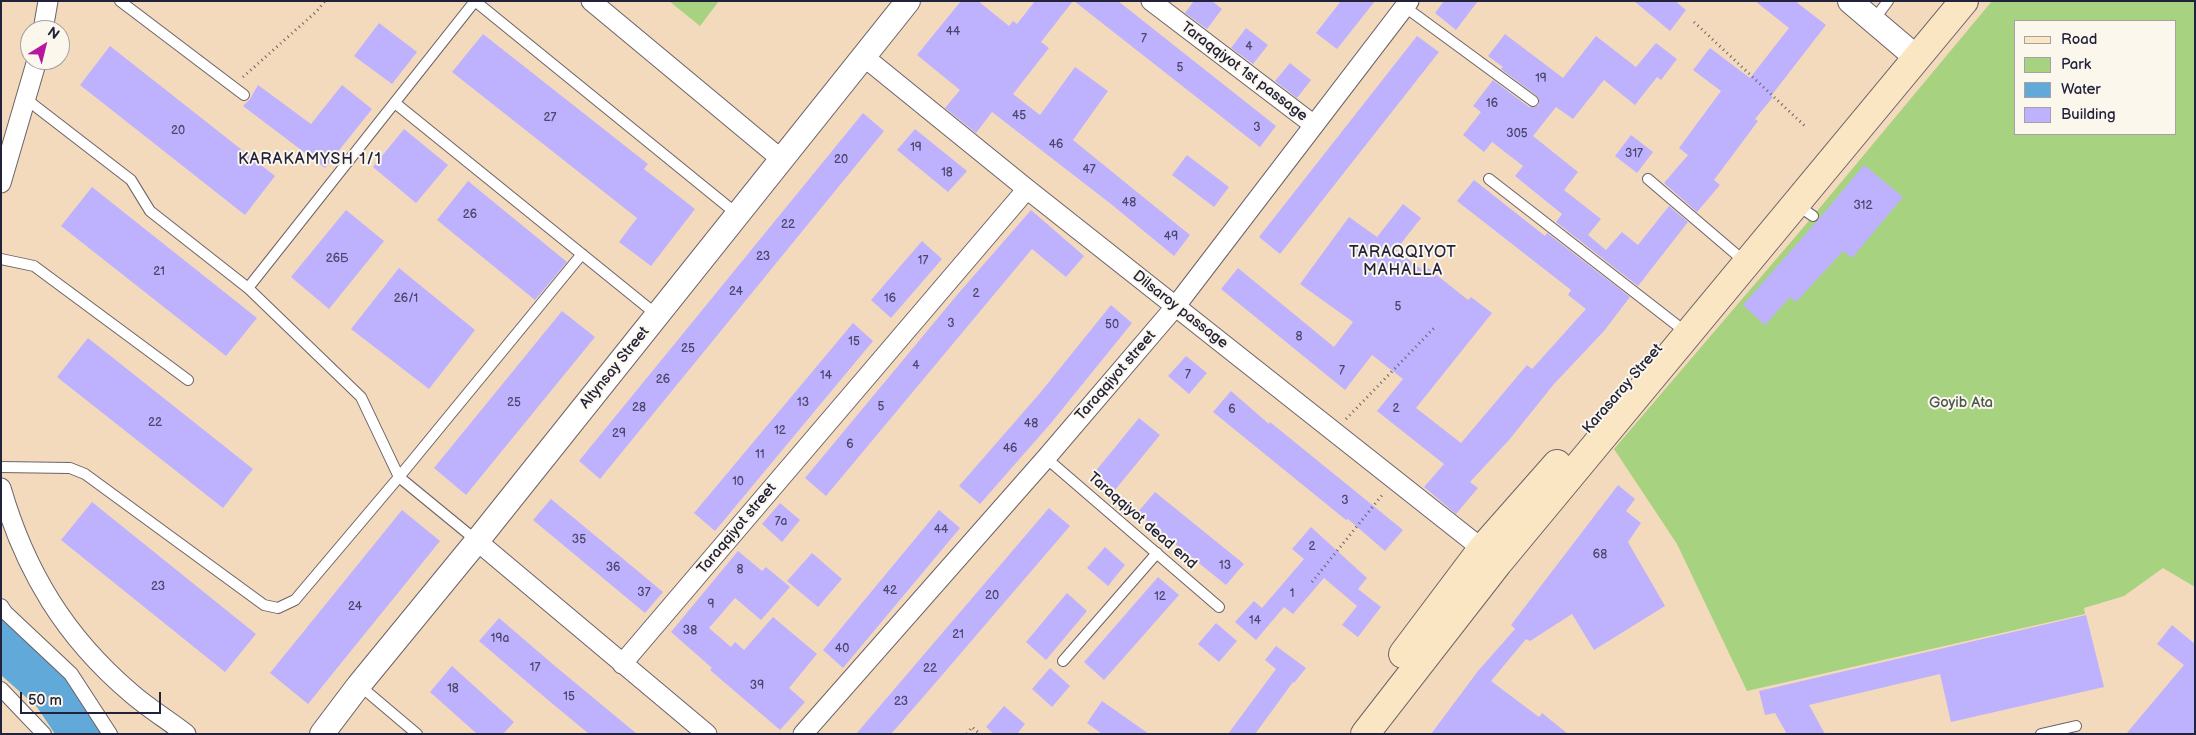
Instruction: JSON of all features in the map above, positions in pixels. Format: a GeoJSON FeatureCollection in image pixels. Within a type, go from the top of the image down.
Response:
{"type":"FeatureCollection","features":[{"type":"Feature","properties":{"kind":"main road","name":"Karasaray Street"},"geometry":{"type":"LineString","coordinates":[[1365,734],[1490,556],[1805,211],[1911,52],[1940,1]]}},
{"type":"Feature","properties":{"kind":"main road","name":"Karasaray Street"},"geometry":{"type":"LineString","coordinates":[[1344,734],[1737,255],[1911,52],[1964,1]]}},
{"type":"Feature","properties":{"kind":"street"},"geometry":{"type":"LineString","coordinates":[[45,20],[48,1]]}},
{"type":"Feature","properties":{"kind":"street"},"geometry":{"type":"LineString","coordinates":[[590,1],[781,159]]}},
{"type":"Feature","properties":{"kind":"street","name":"Altynsay Street"},"geometry":{"type":"LineString","coordinates":[[322,734],[359,685],[477,541],[908,1]]}},
{"type":"Feature","properties":{"kind":"street","name":"Taraqqiyot 1st passage"},"geometry":{"type":"LineString","coordinates":[[1151,1],[1314,125]]}},
{"type":"Feature","properties":{"kind":"street"},"geometry":{"type":"LineString","coordinates":[[1850,1],[1911,52]]}},
{"type":"Feature","properties":{"kind":"street","name":"Taraqqiyot street"},"geometry":{"type":"LineString","coordinates":[[802,734],[1046,458],[1175,307],[1407,4]]}},
{"type":"Feature","properties":{"kind":"street","name":"Dilsaroy passage"},"geometry":{"type":"LineString","coordinates":[[863,56],[1027,189],[1490,556]]}},
{"type":"Feature","properties":{"kind":"street"},"geometry":{"type":"LineString","coordinates":[[1,183],[34,70]]}},
{"type":"Feature","properties":{"kind":"street","name":"Taraqqiyot street"},"geometry":{"type":"LineString","coordinates":[[622,664],[1027,189]]}},
{"type":"Feature","properties":{"kind":"street"},"geometry":{"type":"LineString","coordinates":[[1,488],[14,528],[27,559],[45,593],[64,622],[96,660],[132,694],[186,734]]}},
{"type":"Feature","properties":{"kind":"street"},"geometry":{"type":"LineString","coordinates":[[477,541],[707,734]]}},
{"type":"Feature","properties":{"kind":"street"},"geometry":{"type":"LineString","coordinates":[[1,606],[5,612],[71,674],[110,734]]}},
{"type":"Feature","properties":{"kind":"street"},"geometry":{"type":"LineString","coordinates":[[1,689],[44,734]]}},
{"type":"Feature","properties":{"kind":"lane"},"geometry":{"type":"LineString","coordinates":[[120,1],[244,95]]}},
{"type":"Feature","properties":{"kind":"lane"},"geometry":{"type":"LineString","coordinates":[[248,288],[475,1],[737,214]]}},
{"type":"Feature","properties":{"kind":"lane"},"geometry":{"type":"LineString","coordinates":[[1873,21],[1888,1]]}},
{"type":"Feature","properties":{"kind":"lane"},"geometry":{"type":"LineString","coordinates":[[1407,4],[1533,101]]}},
{"type":"Feature","properties":{"kind":"lane"},"geometry":{"type":"LineString","coordinates":[[26,99],[131,180],[150,210],[248,288],[361,397],[399,477],[477,541]]}},
{"type":"Feature","properties":{"kind":"lane"},"geometry":{"type":"LineString","coordinates":[[395,103],[657,315]]}},
{"type":"Feature","properties":{"kind":"lane"},"geometry":{"type":"LineString","coordinates":[[1488,179],[1678,326]]}},
{"type":"Feature","properties":{"kind":"lane"},"geometry":{"type":"LineString","coordinates":[[1648,179],[1737,255]]}},
{"type":"Feature","properties":{"kind":"lane"},"geometry":{"type":"LineString","coordinates":[[1,467],[70,468],[84,474],[264,605],[278,608],[296,600],[582,254]]}},
{"type":"Feature","properties":{"kind":"lane"},"geometry":{"type":"LineString","coordinates":[[1,258],[34,266],[188,380]]}},
{"type":"Feature","properties":{"kind":"lane","name":"Taraqqiyot dead end"},"geometry":{"type":"LineString","coordinates":[[1046,458],[1219,607]]}},
{"type":"Feature","properties":{"kind":"lane"},"geometry":{"type":"LineString","coordinates":[[1063,660],[1156,553]]}},
{"type":"Feature","properties":{"kind":"lane"},"geometry":{"type":"LineString","coordinates":[[359,685],[417,734]]}},
{"type":"Feature","properties":{"kind":"lane"},"geometry":{"type":"LineString","coordinates":[[2040,734],[2076,726]]}},
{"type":"Feature","properties":{"kind":"path"},"geometry":{"type":"LineString","coordinates":[[233,86],[317,11],[325,1]]}},
{"type":"Feature","properties":{"kind":"path"},"geometry":{"type":"LineString","coordinates":[[1694,22],[1807,128]]}},
{"type":"Feature","properties":{"kind":"path"},"geometry":{"type":"LineString","coordinates":[[1334,432],[1436,326]]}},
{"type":"Feature","properties":{"kind":"path"},"geometry":{"type":"LineString","coordinates":[[1312,582],[1394,480]]}},
{"type":"Feature","properties":{"kind":"path"},"geometry":{"type":"LineString","coordinates":[[968,734],[972,727],[980,734]]}},
{"type":"Feature","properties":{"kind":"green space"},"geometry":{"type":"Polygon","coordinates":[[[669,1],[719,1],[700,26],[669,1]]]}},
{"type":"Feature","properties":{"kind":"green space","name":"Goyib Ata"},"geometry":{"type":"Polygon","coordinates":[[[1992,1],[2195,1],[2195,587],[2163,568],[2124,596],[2084,608],[2085,614],[1747,691],[1677,544],[1614,449],[1813,216],[1992,1]]]}},
{"type":"Feature","properties":{"kind":"water"},"geometry":{"type":"Polygon","coordinates":[[[1,616],[67,678],[104,734],[55,734],[37,707],[1,675],[1,616]]]}},
{"type":"Feature","properties":{"kind":"building"},"geometry":{"type":"Polygon","coordinates":[[[961,1],[978,1],[1009,26],[1013,21],[1017,24],[1035,1],[1073,1],[1041,42],[1049,48],[1013,94],[1040,115],[1075,67],[1108,91],[1073,140],[1190,235],[1174,256],[1111,204],[992,112],[976,133],[945,108],[960,90],[917,55],[961,1]]]}},
{"type":"Feature","properties":{"kind":"building"},"geometry":{"type":"Polygon","coordinates":[[[1074,1],[1118,1],[1276,126],[1260,147],[1074,1]]]}},
{"type":"Feature","properties":{"kind":"building"},"geometry":{"type":"Polygon","coordinates":[[[1194,1],[1212,1],[1222,9],[1207,29],[1185,13],[1194,1]]]}},
{"type":"Feature","properties":{"kind":"building"},"geometry":{"type":"Polygon","coordinates":[[[1341,1],[1375,1],[1337,49],[1316,33],[1341,1]]]}},
{"type":"Feature","properties":{"kind":"building"},"geometry":{"type":"Polygon","coordinates":[[[1444,1],[1478,1],[1456,30],[1435,13],[1444,1]]]}},
{"type":"Feature","properties":{"kind":"building"},"geometry":{"type":"Polygon","coordinates":[[[1634,1],[1675,1],[1686,10],[1670,31],[1634,1]]]}},
{"type":"Feature","properties":{"kind":"building"},"geometry":{"type":"Polygon","coordinates":[[[1755,1],[1795,1],[1826,25],[1755,119],[1758,121],[1714,180],[1720,185],[1697,212],[1664,183],[1688,155],[1679,148],[1721,91],[1693,70],[1710,48],[1750,78],[1789,28],[1755,1]]]}},
{"type":"Feature","properties":{"kind":"building"},"geometry":{"type":"Polygon","coordinates":[[[379,23],[417,52],[392,84],[354,56],[379,23]]]}},
{"type":"Feature","properties":{"kind":"building"},"geometry":{"type":"Polygon","coordinates":[[[1246,28],[1268,45],[1253,64],[1231,48],[1246,28]]]}},
{"type":"Feature","properties":{"kind":"building"},"geometry":{"type":"Polygon","coordinates":[[[483,34],[648,164],[644,169],[695,209],[651,266],[619,242],[637,218],[452,72],[483,34]]]}},
{"type":"Feature","properties":{"kind":"building"},"geometry":{"type":"Polygon","coordinates":[[[1505,34],[1563,78],[1596,36],[1636,67],[1656,43],[1677,59],[1661,80],[1657,77],[1635,105],[1604,80],[1573,119],[1556,107],[1533,136],[1578,172],[1564,190],[1601,219],[1588,235],[1606,250],[1622,232],[1638,245],[1669,206],[1688,222],[1638,286],[1556,222],[1562,214],[1515,176],[1523,166],[1492,142],[1484,152],[1463,135],[1481,112],[1473,106],[1493,80],[1529,107],[1539,105],[1537,96],[1501,69],[1503,67],[1488,56],[1505,34]]]}},
{"type":"Feature","properties":{"kind":"building"},"geometry":{"type":"Polygon","coordinates":[[[1417,36],[1439,52],[1280,254],[1259,237],[1417,36]]]}},
{"type":"Feature","properties":{"kind":"building"},"geometry":{"type":"Polygon","coordinates":[[[110,46],[275,176],[245,215],[80,85],[110,46]]]}},
{"type":"Feature","properties":{"kind":"building"},"geometry":{"type":"Polygon","coordinates":[[[1290,63],[1311,80],[1297,98],[1275,81],[1290,63]]]}},
{"type":"Feature","properties":{"kind":"building"},"geometry":{"type":"Polygon","coordinates":[[[258,85],[311,124],[342,85],[372,109],[325,168],[243,106],[250,99],[258,85]]]}},
{"type":"Feature","properties":{"kind":"building"},"geometry":{"type":"Polygon","coordinates":[[[863,113],[884,131],[600,479],[579,461],[863,113]]]}},
{"type":"Feature","properties":{"kind":"building"},"geometry":{"type":"Polygon","coordinates":[[[404,129],[448,165],[416,203],[373,167],[404,129]]]}},
{"type":"Feature","properties":{"kind":"building"},"geometry":{"type":"Polygon","coordinates":[[[915,129],[967,171],[948,192],[897,150],[915,129]]]}},
{"type":"Feature","properties":{"kind":"building"},"geometry":{"type":"Polygon","coordinates":[[[1631,135],[1653,152],[1637,173],[1615,156],[1631,135]]]}},
{"type":"Feature","properties":{"kind":"building"},"geometry":{"type":"Polygon","coordinates":[[[1187,155],[1229,187],[1214,207],[1172,175],[1187,155]]]}},
{"type":"Feature","properties":{"kind":"building"},"geometry":{"type":"Polygon","coordinates":[[[1864,165],[1903,197],[1852,258],[1843,251],[1796,302],[1790,297],[1765,325],[1743,305],[1864,165]]]}},
{"type":"Feature","properties":{"kind":"building"},"geometry":{"type":"Polygon","coordinates":[[[1474,180],[1545,236],[1547,233],[1630,297],[1604,331],[1554,384],[1509,440],[1470,482],[1478,488],[1456,514],[1424,487],[1444,464],[1377,411],[1403,379],[1372,355],[1345,390],[1221,289],[1238,268],[1334,347],[1353,322],[1300,284],[1349,217],[1377,237],[1403,204],[1421,218],[1396,250],[1425,272],[1428,268],[1468,300],[1471,297],[1492,313],[1416,408],[1461,443],[1527,365],[1532,369],[1586,309],[1568,295],[1571,290],[1457,201],[1474,180]]]}},
{"type":"Feature","properties":{"kind":"building"},"geometry":{"type":"Polygon","coordinates":[[[468,181],[567,262],[535,300],[437,220],[468,181]]]}},
{"type":"Feature","properties":{"kind":"building"},"geometry":{"type":"Polygon","coordinates":[[[92,187],[257,318],[226,356],[61,226],[92,187]]]}},
{"type":"Feature","properties":{"kind":"building"},"geometry":{"type":"Polygon","coordinates":[[[346,210],[384,241],[329,309],[291,277],[346,210]]]}},
{"type":"Feature","properties":{"kind":"building"},"geometry":{"type":"Polygon","coordinates":[[[1031,210],[1084,256],[1066,277],[1032,249],[826,496],[805,478],[957,295],[1031,210]]]}},
{"type":"Feature","properties":{"kind":"building"},"geometry":{"type":"Polygon","coordinates":[[[922,241],[942,259],[891,318],[871,300],[922,241]]]}},
{"type":"Feature","properties":{"kind":"building"},"geometry":{"type":"Polygon","coordinates":[[[399,268],[475,330],[429,389],[351,329],[399,268]]]}},
{"type":"Feature","properties":{"kind":"building"},"geometry":{"type":"Polygon","coordinates":[[[1111,305],[1132,323],[1051,423],[980,504],[959,486],[1040,393],[1111,305]]]}},
{"type":"Feature","properties":{"kind":"building"},"geometry":{"type":"Polygon","coordinates":[[[562,311],[595,337],[466,495],[434,468],[562,311]]]}},
{"type":"Feature","properties":{"kind":"building"},"geometry":{"type":"Polygon","coordinates":[[[853,323],[873,341],[715,531],[694,513],[853,323]]]}},
{"type":"Feature","properties":{"kind":"building"},"geometry":{"type":"Polygon","coordinates":[[[88,338],[253,469],[223,508],[57,377],[88,338]]]}},
{"type":"Feature","properties":{"kind":"building"},"geometry":{"type":"Polygon","coordinates":[[[1186,356],[1207,373],[1189,394],[1168,376],[1186,356]]]}},
{"type":"Feature","properties":{"kind":"building"},"geometry":{"type":"Polygon","coordinates":[[[1231,391],[1269,424],[1270,422],[1403,530],[1385,551],[1348,519],[1346,520],[1213,412],[1231,391]]]}},
{"type":"Feature","properties":{"kind":"building"},"geometry":{"type":"Polygon","coordinates":[[[1139,418],[1160,435],[1115,490],[1094,473],[1139,418]]]}},
{"type":"Feature","properties":{"kind":"building"},"geometry":{"type":"Polygon","coordinates":[[[1618,485],[1635,499],[1626,511],[1641,523],[1628,542],[1665,606],[1594,650],[1572,614],[1530,641],[1526,639],[1491,681],[1539,717],[1542,713],[1568,734],[1431,734],[1478,671],[1515,629],[1511,625],[1618,485]]]}},
{"type":"Feature","properties":{"kind":"building"},"geometry":{"type":"Polygon","coordinates":[[[1155,492],[1244,564],[1226,585],[1137,513],[1155,492]]]}},
{"type":"Feature","properties":{"kind":"building"},"geometry":{"type":"Polygon","coordinates":[[[551,499],[663,592],[645,613],[533,520],[551,499]]]}},
{"type":"Feature","properties":{"kind":"building"},"geometry":{"type":"Polygon","coordinates":[[[92,502],[256,634],[225,672],[61,540],[92,502]]]}},
{"type":"Feature","properties":{"kind":"building"},"geometry":{"type":"Polygon","coordinates":[[[780,503],[800,520],[782,542],[762,524],[780,503]]]}},
{"type":"Feature","properties":{"kind":"building"},"geometry":{"type":"Polygon","coordinates":[[[1049,508],[1070,526],[891,734],[856,734],[1049,508]]]}},
{"type":"Feature","properties":{"kind":"building"},"geometry":{"type":"Polygon","coordinates":[[[402,510],[440,541],[308,704],[270,673],[402,510]]]}},
{"type":"Feature","properties":{"kind":"building"},"geometry":{"type":"Polygon","coordinates":[[[939,510],[960,528],[843,668],[823,650],[939,510]]]}},
{"type":"Feature","properties":{"kind":"building"},"geometry":{"type":"Polygon","coordinates":[[[1311,527],[1367,578],[1358,589],[1381,607],[1358,637],[1342,625],[1357,606],[1324,578],[1293,614],[1284,607],[1256,640],[1235,622],[1254,601],[1262,608],[1304,559],[1292,549],[1311,527]]]}},
{"type":"Feature","properties":{"kind":"building"},"geometry":{"type":"Polygon","coordinates":[[[1105,547],[1125,565],[1108,586],[1087,568],[1105,547]]]}},
{"type":"Feature","properties":{"kind":"building"},"geometry":{"type":"Polygon","coordinates":[[[738,551],[762,571],[766,567],[790,587],[761,620],[735,598],[709,628],[731,647],[735,642],[744,650],[773,617],[817,654],[789,688],[805,702],[780,730],[710,670],[712,668],[671,632],[738,551]]]}},
{"type":"Feature","properties":{"kind":"building"},"geometry":{"type":"Polygon","coordinates":[[[812,553],[842,579],[818,607],[787,581],[812,553]]]}},
{"type":"Feature","properties":{"kind":"building"},"geometry":{"type":"Polygon","coordinates":[[[1158,577],[1179,595],[1104,680],[1084,662],[1158,577]]]}},
{"type":"Feature","properties":{"kind":"building"},"geometry":{"type":"Polygon","coordinates":[[[1067,593],[1087,611],[1046,660],[1026,642],[1067,593]]]}},
{"type":"Feature","properties":{"kind":"building"},"geometry":{"type":"Polygon","coordinates":[[[2086,615],[2104,687],[1951,722],[1940,674],[1809,705],[1825,734],[1787,734],[1775,713],[1765,715],[1759,691],[2086,615]]]}},
{"type":"Feature","properties":{"kind":"building"},"geometry":{"type":"Polygon","coordinates":[[[499,618],[637,734],[589,734],[548,700],[479,641],[499,618]]]}},
{"type":"Feature","properties":{"kind":"building"},"geometry":{"type":"Polygon","coordinates":[[[1216,623],[1237,641],[1219,662],[1198,644],[1216,623]]]}},
{"type":"Feature","properties":{"kind":"building"},"geometry":{"type":"Polygon","coordinates":[[[2172,625],[2195,644],[2195,734],[2126,734],[2184,665],[2157,644],[2172,625]]]}},
{"type":"Feature","properties":{"kind":"building"},"geometry":{"type":"Polygon","coordinates":[[[1276,646],[1306,668],[1293,682],[1255,734],[1228,734],[1276,669],[1265,660],[1276,646]]]}},
{"type":"Feature","properties":{"kind":"building"},"geometry":{"type":"Polygon","coordinates":[[[452,666],[514,722],[503,734],[477,734],[430,692],[452,666]]]}},
{"type":"Feature","properties":{"kind":"building"},"geometry":{"type":"Polygon","coordinates":[[[1050,668],[1070,686],[1052,707],[1032,689],[1050,668]]]}},
{"type":"Feature","properties":{"kind":"building"},"geometry":{"type":"Polygon","coordinates":[[[1102,701],[1149,734],[1102,734],[1087,723],[1102,701]]]}},
{"type":"Feature","properties":{"kind":"building"},"geometry":{"type":"Polygon","coordinates":[[[1004,706],[1025,724],[1017,734],[994,734],[986,727],[1004,706]]]}},
{"type":"Feature","properties":{"kind":"district","name":"KARAKAMYSH 1/1"},"geometry":{"type":"Point","coordinates":[310,160]}},
{"type":"Feature","properties":{"kind":"district","name":"TARAQQIYOT MAHALLA"},"geometry":{"type":"Point","coordinates":[1403,262]}}]}
